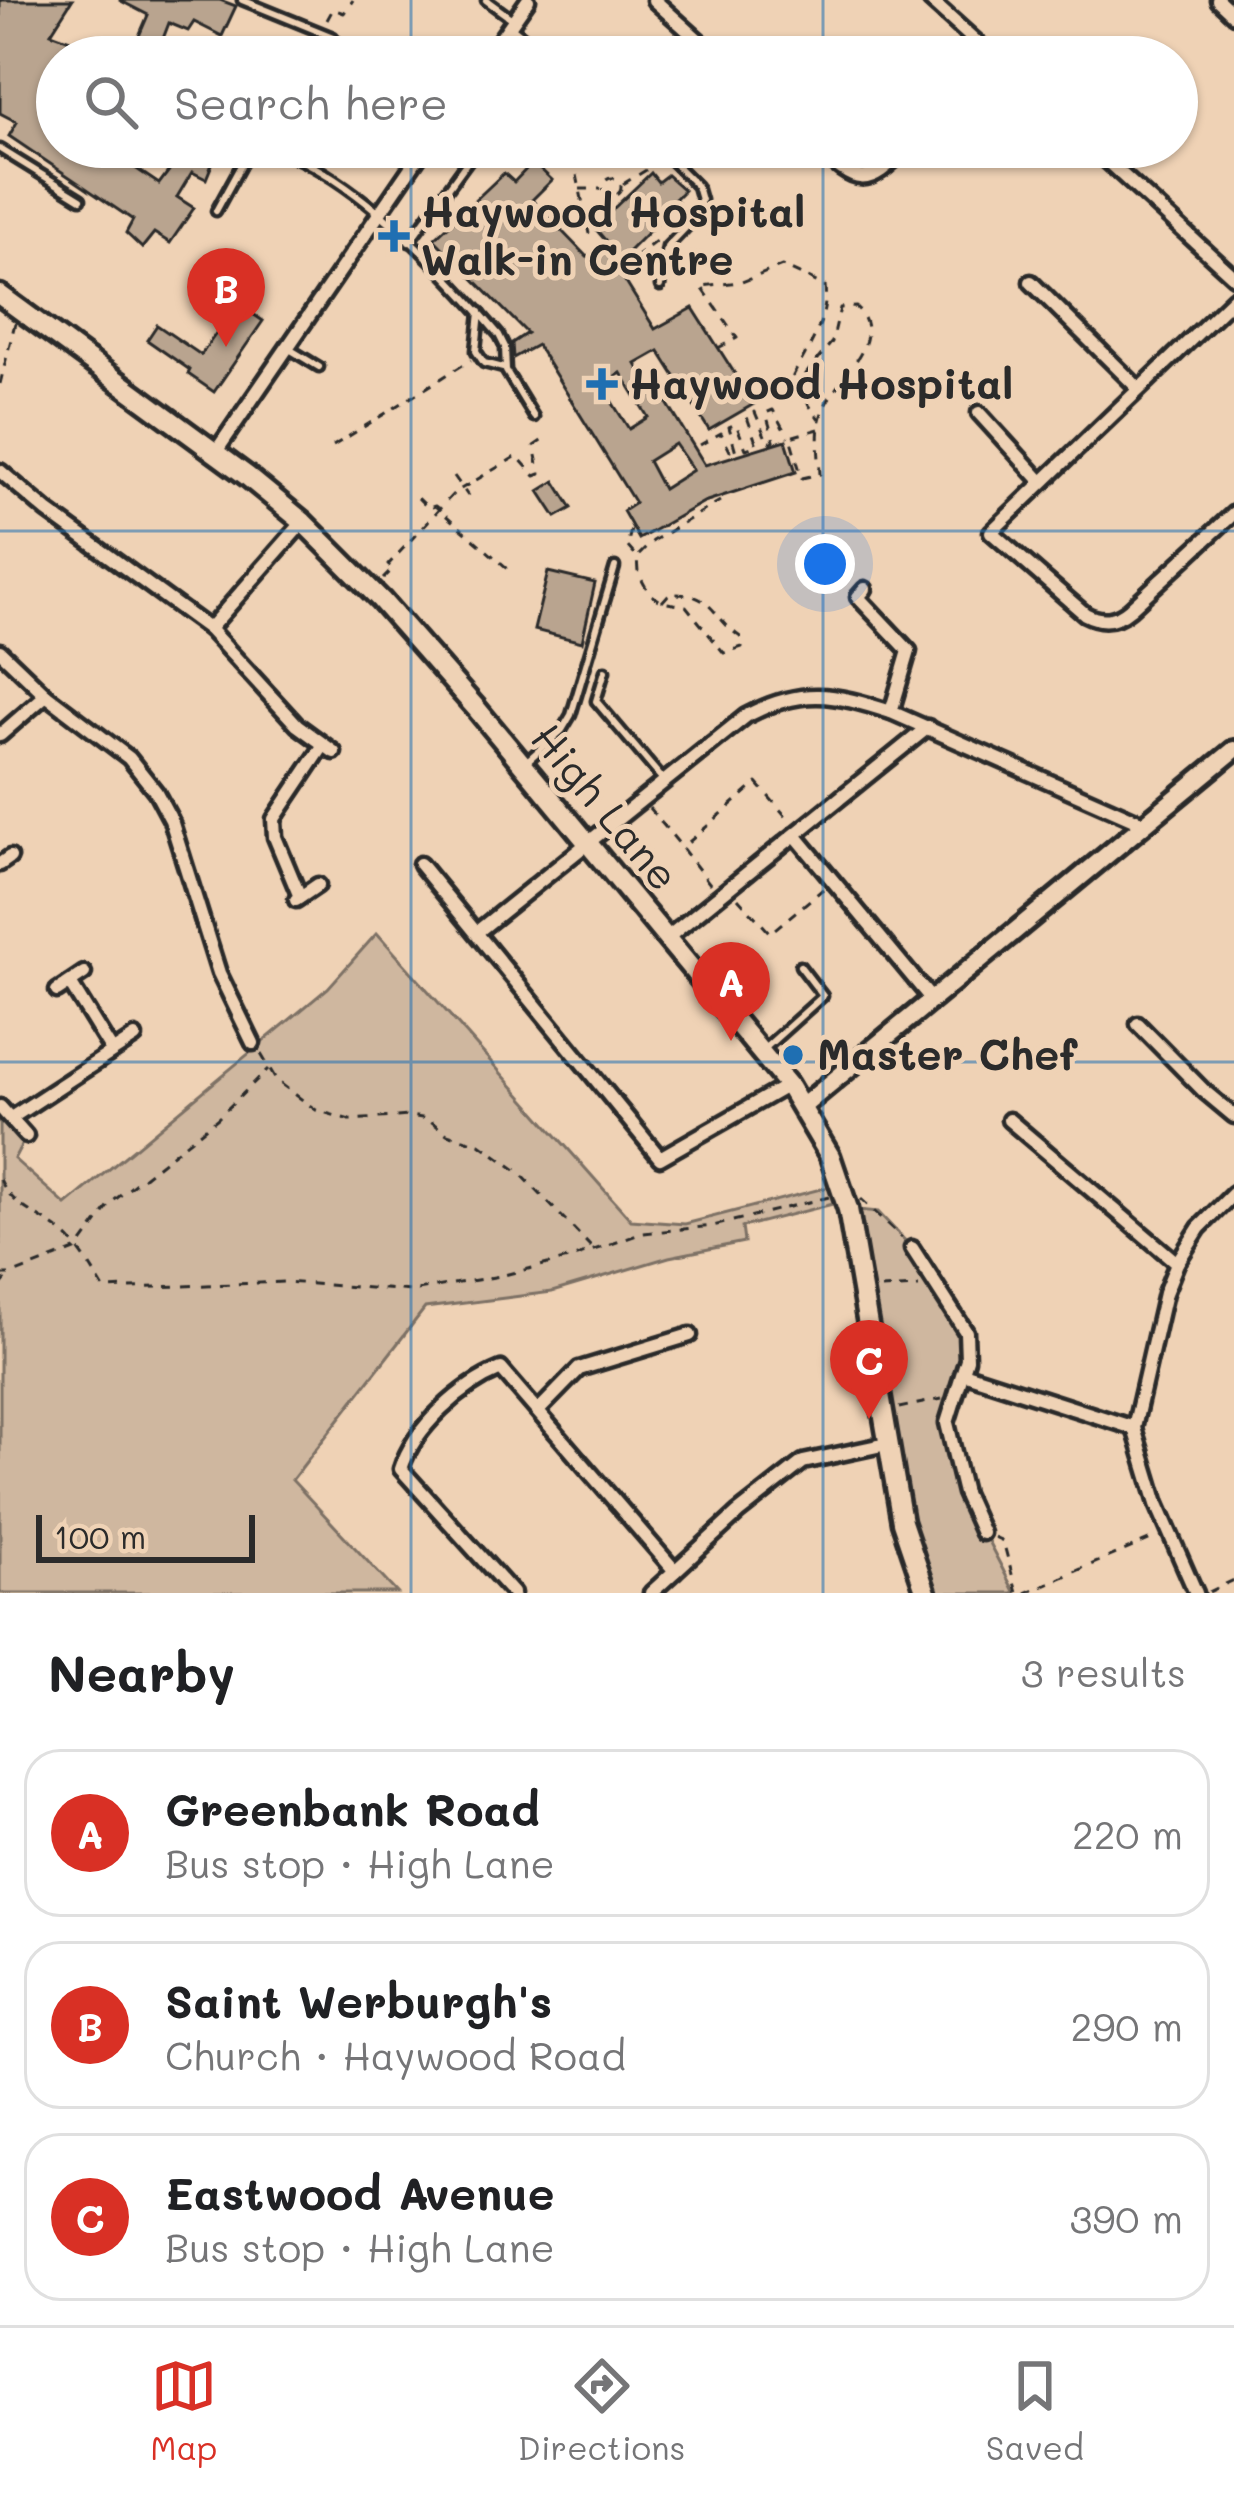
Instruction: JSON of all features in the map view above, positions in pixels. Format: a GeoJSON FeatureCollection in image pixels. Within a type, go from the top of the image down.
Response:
{"type":"FeatureCollection","features":[{"type":"Feature","properties":{"kind":"main road","name":"High Lane"},"geometry":{"type":"LineString","coordinates":[[0,295],[303,522],[372,591],[524,765],[788,1085],[842,1189],[902,1522],[926,1593]]}},
{"type":"Feature","properties":{"kind":"street"},"geometry":{"type":"LineString","coordinates":[[503,36],[528,0]]}},
{"type":"Feature","properties":{"kind":"street"},"geometry":{"type":"LineString","coordinates":[[654,0],[694,36]]}},
{"type":"Feature","properties":{"kind":"street"},"geometry":{"type":"LineString","coordinates":[[930,0],[969,36]]}},
{"type":"Feature","properties":{"kind":"street"},"geometry":{"type":"LineString","coordinates":[[1218,0],[1234,15]]}},
{"type":"Feature","properties":{"kind":"street"},"geometry":{"type":"LineString","coordinates":[[215,453],[410,168]]}},
{"type":"Feature","properties":{"kind":"street"},"geometry":{"type":"LineString","coordinates":[[839,168],[861,179],[887,168]]}},
{"type":"Feature","properties":{"kind":"street"},"geometry":{"type":"LineString","coordinates":[[1115,168],[1234,277]]}},
{"type":"Feature","properties":{"kind":"street"},"geometry":{"type":"LineString","coordinates":[[1031,282],[1138,388]]}},
{"type":"Feature","properties":{"kind":"street"},"geometry":{"type":"LineString","coordinates":[[1234,298],[992,532],[1085,614],[1113,620],[1234,513]]}},
{"type":"Feature","properties":{"kind":"street"},"geometry":{"type":"LineString","coordinates":[[979,413],[1041,481]]}},
{"type":"Feature","properties":{"kind":"street"},"geometry":{"type":"LineString","coordinates":[[0,471],[47,511],[209,628],[297,725],[329,749],[274,819],[275,837],[297,899],[318,885]]}},
{"type":"Feature","properties":{"kind":"street"},"geometry":{"type":"LineString","coordinates":[[209,628],[303,522]]}},
{"type":"Feature","properties":{"kind":"street"},"geometry":{"type":"LineString","coordinates":[[865,589],[858,597],[909,651],[891,712]]}},
{"type":"Feature","properties":{"kind":"street"},"geometry":{"type":"LineString","coordinates":[[0,651],[46,695],[129,758],[156,792],[170,820],[219,973],[253,1043]]}},
{"type":"Feature","properties":{"kind":"street"},"geometry":{"type":"LineString","coordinates":[[477,932],[746,716],[777,700],[807,693],[857,700],[891,712],[1143,823]]}},
{"type":"Feature","properties":{"kind":"street"},"geometry":{"type":"LineString","coordinates":[[0,735],[46,695]]}},
{"type":"Feature","properties":{"kind":"street"},"geometry":{"type":"LineString","coordinates":[[668,938],[928,727]]}},
{"type":"Feature","properties":{"kind":"street"},"geometry":{"type":"LineString","coordinates":[[802,1107],[1234,750]]}},
{"type":"Feature","properties":{"kind":"street"},"geometry":{"type":"LineString","coordinates":[[797,833],[932,1000]]}},
{"type":"Feature","properties":{"kind":"street"},"geometry":{"type":"LineString","coordinates":[[420,864],[660,1158],[788,1085]]}},
{"type":"Feature","properties":{"kind":"street"},"geometry":{"type":"LineString","coordinates":[[204,979],[219,973]]}},
{"type":"Feature","properties":{"kind":"street"},"geometry":{"type":"LineString","coordinates":[[57,992],[84,974]]}},
{"type":"Feature","properties":{"kind":"street"},"geometry":{"type":"LineString","coordinates":[[70,983],[112,1051]]}},
{"type":"Feature","properties":{"kind":"street"},"geometry":{"type":"LineString","coordinates":[[1138,1024],[1234,1116]]}},
{"type":"Feature","properties":{"kind":"street"},"geometry":{"type":"LineString","coordinates":[[26,1136],[6,1113],[135,1037]]}},
{"type":"Feature","properties":{"kind":"street"},"geometry":{"type":"LineString","coordinates":[[1009,1120],[1177,1263]]}},
{"type":"Feature","properties":{"kind":"street"},"geometry":{"type":"LineString","coordinates":[[1196,1593],[1169,1532],[1134,1428],[1165,1293],[1177,1263],[1199,1228],[1234,1193]]}},
{"type":"Feature","properties":{"kind":"street"},"geometry":{"type":"LineString","coordinates":[[912,1248],[966,1332],[963,1373],[947,1423],[964,1493],[982,1533]]}},
{"type":"Feature","properties":{"kind":"street"},"geometry":{"type":"LineString","coordinates":[[539,1409],[579,1369],[690,1335]]}},
{"type":"Feature","properties":{"kind":"street"},"geometry":{"type":"LineString","coordinates":[[513,1593],[401,1469],[406,1452],[421,1433],[482,1376],[501,1369],[675,1571]]}},
{"type":"Feature","properties":{"kind":"street"},"geometry":{"type":"LineString","coordinates":[[963,1373],[1134,1428]]}},
{"type":"Feature","properties":{"kind":"street"},"geometry":{"type":"LineString","coordinates":[[651,1593],[738,1513],[803,1462],[887,1444]]}},
{"type":"Feature","properties":{"kind":"lane"},"geometry":{"type":"LineString","coordinates":[[242,0],[329,36]]}},
{"type":"Feature","properties":{"kind":"lane"},"geometry":{"type":"LineString","coordinates":[[486,0],[525,36]]}},
{"type":"Feature","properties":{"kind":"lane"},"geometry":{"type":"LineString","coordinates":[[0,149],[82,199]]}},
{"type":"Feature","properties":{"kind":"lane"},"geometry":{"type":"LineString","coordinates":[[216,211],[240,168]]}},
{"type":"Feature","properties":{"kind":"lane"},"geometry":{"type":"LineString","coordinates":[[311,168],[379,213],[480,312],[503,341],[506,371]]}},
{"type":"Feature","properties":{"kind":"lane"},"geometry":{"type":"LineString","coordinates":[[410,242],[463,168]]}},
{"type":"Feature","properties":{"kind":"lane"},"geometry":{"type":"LineString","coordinates":[[661,286],[664,258],[675,236],[696,217],[701,200],[697,186],[679,168]]}},
{"type":"Feature","properties":{"kind":"lane"},"geometry":{"type":"LineString","coordinates":[[480,312],[478,356],[506,371],[534,417]]}},
{"type":"Feature","properties":{"kind":"lane"},"geometry":{"type":"LineString","coordinates":[[286,347],[319,367]]}},
{"type":"Feature","properties":{"kind":"lane"},"geometry":{"type":"LineString","coordinates":[[524,765],[562,730],[571,715],[615,567]]}},
{"type":"Feature","properties":{"kind":"lane"},"geometry":{"type":"LineString","coordinates":[[605,671],[596,701],[664,782]]}},
{"type":"Feature","properties":{"kind":"lane"},"geometry":{"type":"LineString","coordinates":[[760,1052],[823,997],[800,966]]}},
{"type":"Feature","properties":{"kind":"path"},"geometry":{"type":"LineString","coordinates":[[321,32],[333,9],[344,13],[353,0]]}},
{"type":"Feature","properties":{"kind":"path"},"geometry":{"type":"LineString","coordinates":[[575,168],[589,234]]}},
{"type":"Feature","properties":{"kind":"path"},"geometry":{"type":"LineString","coordinates":[[621,184],[649,168]]}},
{"type":"Feature","properties":{"kind":"path"},"geometry":{"type":"LineString","coordinates":[[603,189],[608,179],[621,184]]}},
{"type":"Feature","properties":{"kind":"path"},"geometry":{"type":"LineString","coordinates":[[596,224],[591,218],[611,196],[620,193],[621,184]]}},
{"type":"Feature","properties":{"kind":"path"},"geometry":{"type":"LineString","coordinates":[[578,189],[603,189],[611,196]]}},
{"type":"Feature","properties":{"kind":"path"},"geometry":{"type":"LineString","coordinates":[[562,214],[582,212]]}},
{"type":"Feature","properties":{"kind":"path"},"geometry":{"type":"LineString","coordinates":[[606,280],[671,230],[675,236]]}},
{"type":"Feature","properties":{"kind":"path"},"geometry":{"type":"LineString","coordinates":[[718,348],[736,338],[701,286],[742,282],[782,266],[825,286],[818,332],[791,380],[819,419]]}},
{"type":"Feature","properties":{"kind":"path"},"geometry":{"type":"LineString","coordinates":[[790,437],[802,478],[820,474],[819,419],[831,391],[862,355],[867,332],[865,316],[856,307],[839,308],[832,342],[806,374],[800,392]]}},
{"type":"Feature","properties":{"kind":"path"},"geometry":{"type":"LineString","coordinates":[[0,384],[11,330],[21,310]]}},
{"type":"Feature","properties":{"kind":"path"},"geometry":{"type":"LineString","coordinates":[[333,446],[478,356]]}},
{"type":"Feature","properties":{"kind":"path"},"geometry":{"type":"LineString","coordinates":[[700,445],[721,434],[731,453],[736,452],[728,427],[736,424],[746,449],[757,445],[747,417],[755,412],[768,442],[774,441],[766,413],[773,410],[785,437],[819,429]]}},
{"type":"Feature","properties":{"kind":"path"},"geometry":{"type":"LineString","coordinates":[[372,591],[393,569],[388,565],[462,489],[517,456],[535,476],[540,474],[534,446],[546,439]]}},
{"type":"Feature","properties":{"kind":"path"},"geometry":{"type":"LineString","coordinates":[[454,476],[468,496]]}},
{"type":"Feature","properties":{"kind":"path"},"geometry":{"type":"LineString","coordinates":[[418,498],[428,508],[440,509],[514,574]]}},
{"type":"Feature","properties":{"kind":"path"},"geometry":{"type":"LineString","coordinates":[[637,557],[653,541],[721,501]]}},
{"type":"Feature","properties":{"kind":"path"},"geometry":{"type":"LineString","coordinates":[[631,530],[627,546],[637,557],[638,573],[649,592],[662,602],[686,607],[724,653],[742,647],[742,638],[729,630],[708,601],[688,593],[669,594],[662,602]]}},
{"type":"Feature","properties":{"kind":"path"},"geometry":{"type":"LineString","coordinates":[[682,848],[757,783],[797,833]]}},
{"type":"Feature","properties":{"kind":"path"},"geometry":{"type":"LineString","coordinates":[[642,800],[724,892],[770,933],[833,880]]}},
{"type":"Feature","properties":{"kind":"path"},"geometry":{"type":"LineString","coordinates":[[253,1043],[277,1081],[316,1110],[350,1120],[428,1119],[447,1134],[480,1144],[519,1172],[593,1250]]}},
{"type":"Feature","properties":{"kind":"path"},"geometry":{"type":"LineString","coordinates":[[0,1275],[78,1249],[112,1202],[218,1118],[269,1068]]}},
{"type":"Feature","properties":{"kind":"path"},"geometry":{"type":"LineString","coordinates":[[0,1179],[26,1212],[47,1221],[78,1249],[104,1289],[285,1282],[412,1291],[500,1276],[643,1233],[713,1226],[842,1189],[878,1212],[912,1248]]}},
{"type":"Feature","properties":{"kind":"path"},"geometry":{"type":"LineString","coordinates":[[0,1286],[10,1275]]}},
{"type":"Feature","properties":{"kind":"path"},"geometry":{"type":"LineString","coordinates":[[861,1290],[939,1286]]}},
{"type":"Feature","properties":{"kind":"path"},"geometry":{"type":"LineString","coordinates":[[881,1411],[956,1396]]}},
{"type":"Feature","properties":{"kind":"path"},"geometry":{"type":"LineString","coordinates":[[1025,1593],[1169,1532]]}},
{"type":"Feature","properties":{"kind":"path"},"geometry":{"type":"LineString","coordinates":[[982,1533],[1003,1541],[1017,1593]]}},
{"type":"Feature","properties":{"kind":"path"},"geometry":{"type":"LineString","coordinates":[[1207,1593],[1234,1580]]}},
{"type":"Feature","properties":{"kind":"shaded area"},"geometry":{"type":"Polygon","coordinates":[[[377,933],[631,1220],[685,1224],[840,1184],[845,1201],[742,1227],[744,1242],[669,1257],[552,1292],[425,1308],[292,1480],[397,1593],[0,1593],[0,1104],[26,1136],[14,1159],[66,1205],[328,988],[377,933]]]}},
{"type":"Feature","properties":{"kind":"shaded area"},"geometry":{"type":"Polygon","coordinates":[[[848,1209],[878,1212],[912,1248],[966,1332],[967,1359],[947,1423],[975,1516],[1015,1593],[926,1593],[924,1589],[848,1209]]]}},
{"type":"Feature","properties":{"kind":"building"},"geometry":{"type":"Polygon","coordinates":[[[0,0],[72,0],[51,33],[59,36],[36,36],[36,154],[9,136],[17,122],[0,113],[0,0]]]}},
{"type":"Feature","properties":{"kind":"building"},"geometry":{"type":"Polygon","coordinates":[[[119,0],[220,0],[236,6],[222,36],[194,22],[188,31],[169,23],[164,36],[139,36],[148,15],[119,0]]]}},
{"type":"Feature","properties":{"kind":"building"},"geometry":{"type":"Polygon","coordinates":[[[56,168],[135,168],[159,184],[171,168],[210,168],[206,179],[192,172],[177,197],[194,208],[170,243],[154,233],[142,248],[126,233],[133,220],[56,168]]]}},
{"type":"Feature","properties":{"kind":"building"},"geometry":{"type":"Polygon","coordinates":[[[527,168],[539,168],[552,180],[532,200],[587,257],[605,240],[594,227],[651,173],[658,182],[667,175],[684,190],[675,199],[678,202],[615,265],[655,329],[693,308],[754,404],[709,430],[659,351],[636,364],[653,393],[659,390],[705,465],[786,440],[796,472],[704,502],[639,539],[623,511],[635,503],[537,345],[513,358],[512,343],[527,333],[434,239],[504,173],[514,182],[527,168]],[[621,373],[602,386],[629,429],[648,417],[621,373]],[[675,444],[648,461],[663,489],[693,470],[675,444]]]}},
{"type":"Feature","properties":{"kind":"building"},"geometry":{"type":"Polygon","coordinates":[[[237,303],[263,321],[214,392],[147,340],[157,325],[201,355],[237,303]]]}},
{"type":"Feature","properties":{"kind":"building"},"geometry":{"type":"Polygon","coordinates":[[[555,481],[572,508],[556,517],[539,491],[555,481]]]}},
{"type":"Feature","properties":{"kind":"building"},"geometry":{"type":"Polygon","coordinates":[[[548,572],[595,583],[582,642],[534,630],[548,572]]]}},
{"type":"Feature","properties":{"kind":"place","name":"Haywood Hospital Walk-in Centre"},"geometry":{"type":"Point","coordinates":[394,236]}},
{"type":"Feature","properties":{"kind":"place","name":"Saint Werburgh's"},"geometry":{"type":"Point","coordinates":[226,347]}},
{"type":"Feature","properties":{"kind":"place","name":"Haywood Hospital"},"geometry":{"type":"Point","coordinates":[602,384]}},
{"type":"Feature","properties":{"kind":"place","name":"Greenbank Road"},"geometry":{"type":"Point","coordinates":[731,1041]}},
{"type":"Feature","properties":{"kind":"place","name":"Master Chef"},"geometry":{"type":"Point","coordinates":[793,1055]}},
{"type":"Feature","properties":{"kind":"place","name":"Eastwood Avenue"},"geometry":{"type":"Point","coordinates":[869,1419]}}]}
